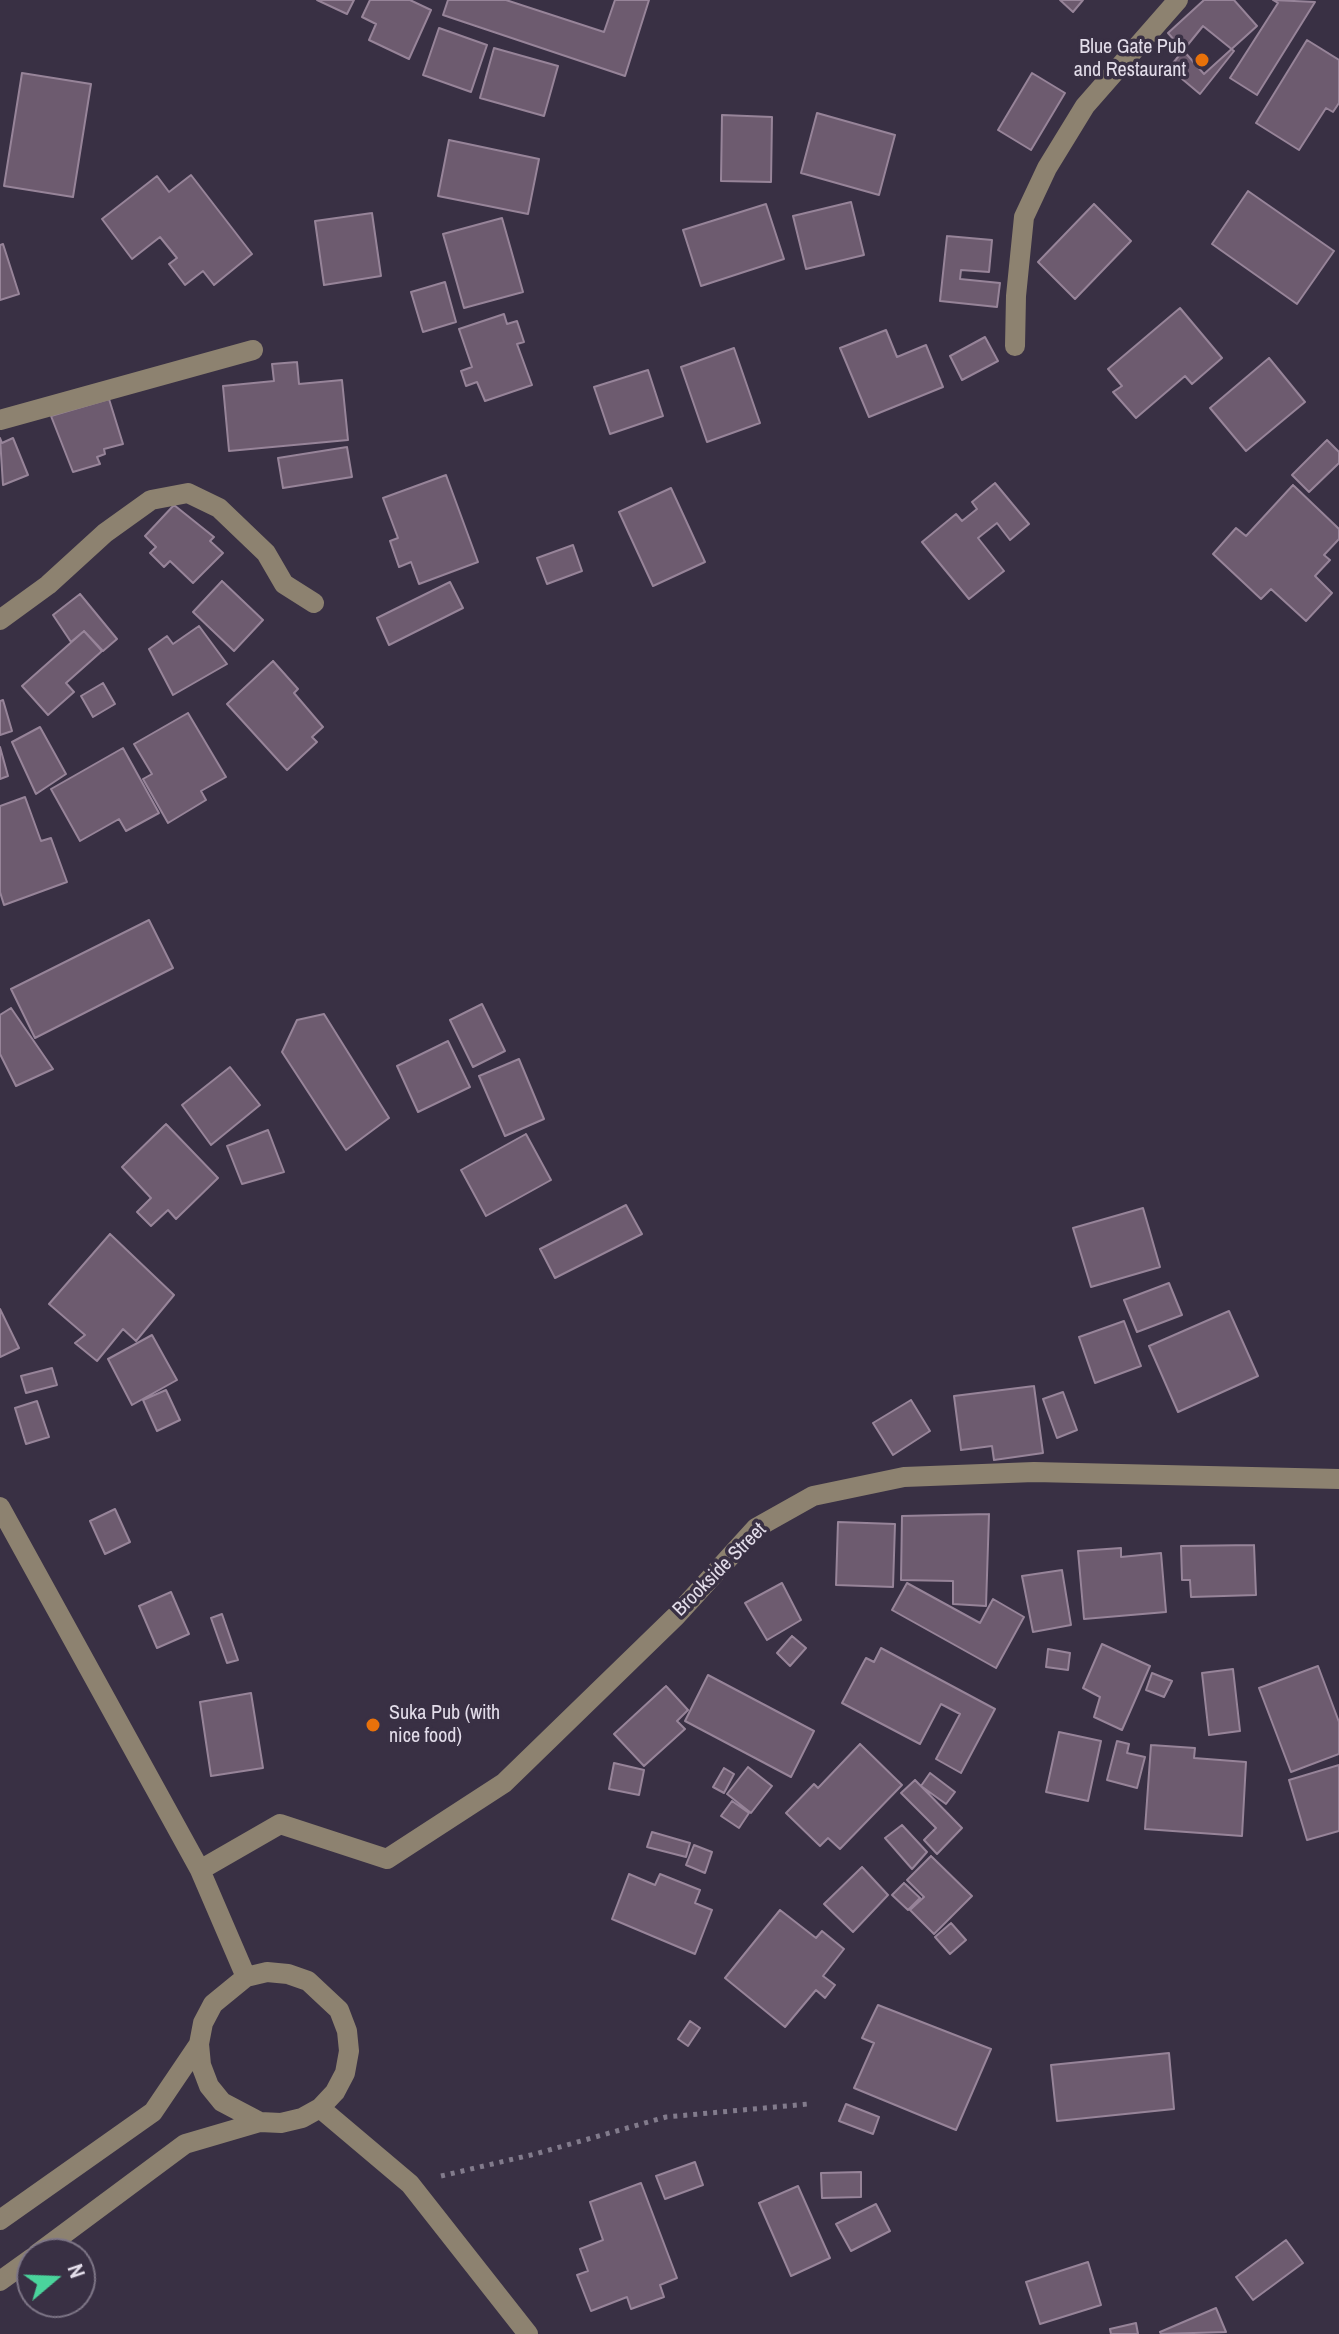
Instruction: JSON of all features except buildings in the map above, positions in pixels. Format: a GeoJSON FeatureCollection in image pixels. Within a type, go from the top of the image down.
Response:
{"type":"FeatureCollection","features":[{"type":"Feature","properties":{"kind":"street"},"geometry":{"type":"LineString","coordinates":[[1015,346],[1016,296],[1024,217],[1041,180],[1085,106],[1178,0]]}},
{"type":"Feature","properties":{"kind":"street"},"geometry":{"type":"LineString","coordinates":[[0,420],[253,350]]}},
{"type":"Feature","properties":{"kind":"street"},"geometry":{"type":"LineString","coordinates":[[0,620],[48,585],[105,533],[151,500],[188,493],[219,508],[266,553],[284,584],[314,603]]}},
{"type":"Feature","properties":{"kind":"street","name":"Brookside Street"},"geometry":{"type":"LineString","coordinates":[[200,1870],[280,1824],[387,1859],[504,1783],[676,1616],[756,1528],[813,1496],[904,1477],[1034,1472],[1339,1479]]}},
{"type":"Feature","properties":{"kind":"street"},"geometry":{"type":"LineString","coordinates":[[0,1507],[200,1870],[246,1977]]}},
{"type":"Feature","properties":{"kind":"street"},"geometry":{"type":"LineString","coordinates":[[59,2238],[185,2144],[260,2122],[281,2123],[302,2118],[320,2108],[335,2092],[345,2073],[348,2041],[339,2010],[308,1981],[288,1974],[267,1972],[246,1977],[213,2004],[203,2023],[199,2044],[201,2065],[209,2086],[222,2102],[260,2122]]}},
{"type":"Feature","properties":{"kind":"street"},"geometry":{"type":"LineString","coordinates":[[0,2220],[153,2112],[199,2044]]}},
{"type":"Feature","properties":{"kind":"street"},"geometry":{"type":"LineString","coordinates":[[320,2108],[410,2184],[528,2334]]}},
{"type":"Feature","properties":{"kind":"path"},"geometry":{"type":"LineString","coordinates":[[410,2184],[535,2154],[666,2117],[808,2104]]}},
{"type":"Feature","properties":{"kind":"place","name":"Blue Gate Pub and Restaurant"},"geometry":{"type":"Point","coordinates":[1202,60]}},
{"type":"Feature","properties":{"kind":"place","name":"Suka Pub (with nice food)"},"geometry":{"type":"Point","coordinates":[373,1725]}}]}
